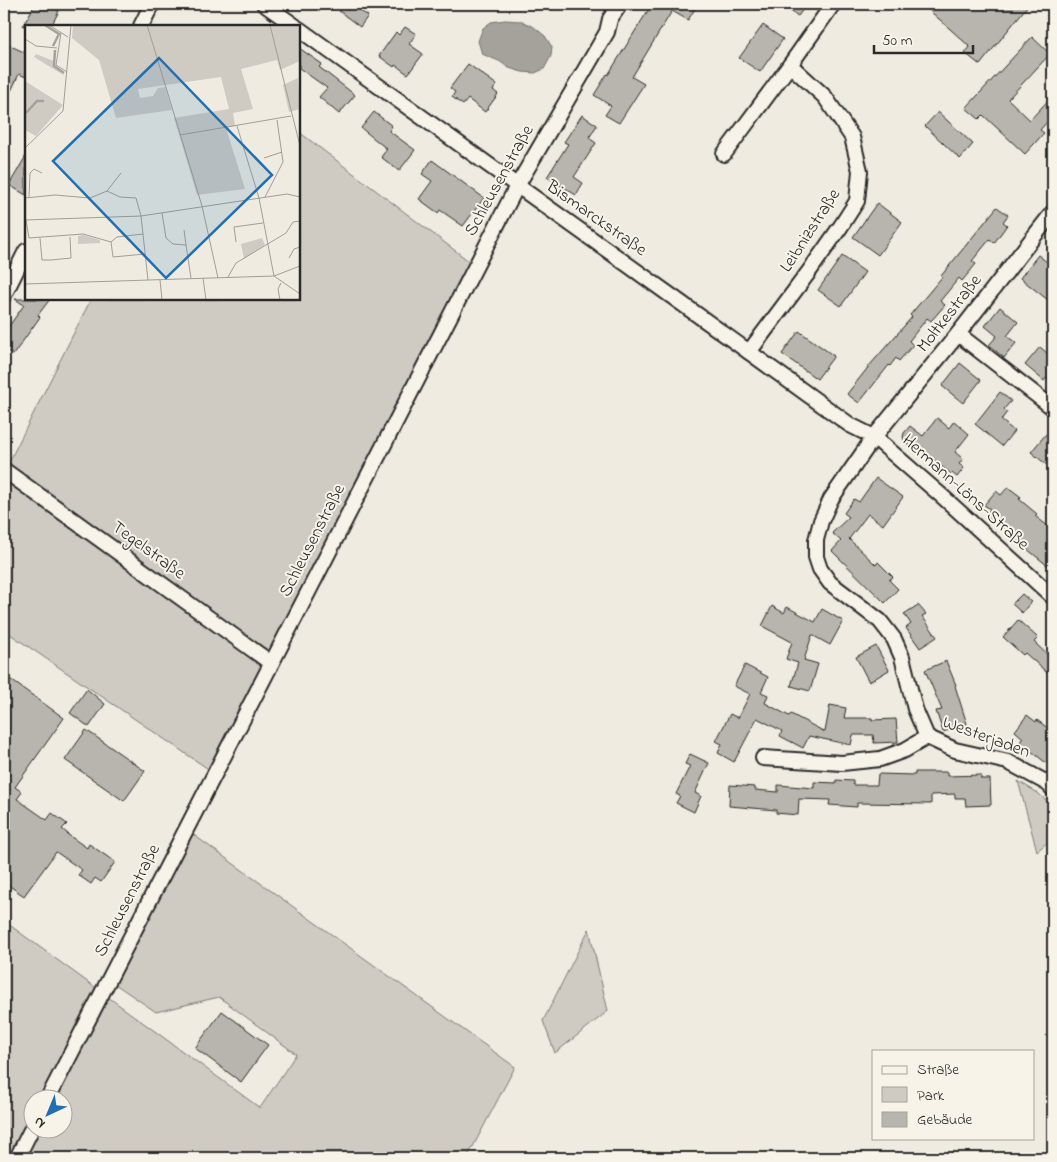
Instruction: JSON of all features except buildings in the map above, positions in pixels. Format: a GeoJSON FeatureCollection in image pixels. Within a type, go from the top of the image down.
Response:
{"type":"FeatureCollection","features":[{"type":"Feature","properties":{"kind":"street"},"geometry":{"type":"LineString","coordinates":[[142,25],[152,4]]}},
{"type":"Feature","properties":{"kind":"street"},"geometry":{"type":"LineString","coordinates":[[264,4],[294,25]]}},
{"type":"Feature","properties":{"kind":"street","name":"Schleusenstraße"},"geometry":{"type":"LineString","coordinates":[[52,1090],[516,186],[607,32],[610,20],[620,4]]}},
{"type":"Feature","properties":{"kind":"street"},"geometry":{"type":"LineString","coordinates":[[724,154],[833,4]]}},
{"type":"Feature","properties":{"kind":"street","name":"Bismarckstraße"},"geometry":{"type":"LineString","coordinates":[[300,30],[850,425],[874,437]]}},
{"type":"Feature","properties":{"kind":"street","name":"Leibnizstraße"},"geometry":{"type":"LineString","coordinates":[[749,352],[841,226],[857,201],[860,170],[852,137],[825,97],[790,65]]}},
{"type":"Feature","properties":{"kind":"street","name":"Moltkestraße"},"geometry":{"type":"LineString","coordinates":[[874,437],[1051,221]]}},
{"type":"Feature","properties":{"kind":"street"},"geometry":{"type":"LineString","coordinates":[[4,295],[25,253]]}},
{"type":"Feature","properties":{"kind":"street"},"geometry":{"type":"LineString","coordinates":[[958,334],[1053,408]]}},
{"type":"Feature","properties":{"kind":"street","name":"Hermann-Löns-Straße"},"geometry":{"type":"LineString","coordinates":[[874,437],[943,497],[1053,598]]}},
{"type":"Feature","properties":{"kind":"street","name":"Westerjaden"},"geometry":{"type":"LineString","coordinates":[[874,437],[831,499],[821,521],[816,540],[816,557],[820,569],[830,583],[880,621],[894,639],[902,657],[915,709],[927,737],[955,750],[1008,762],[1047,783],[1053,789]]}},
{"type":"Feature","properties":{"kind":"street","name":"Tegelstraße"},"geometry":{"type":"LineString","coordinates":[[4,470],[271,662]]}},
{"type":"Feature","properties":{"kind":"street"},"geometry":{"type":"LineString","coordinates":[[763,758],[842,763],[880,760],[905,750],[927,737]]}},
{"type":"Feature","properties":{"kind":"street"},"geometry":{"type":"LineString","coordinates":[[17,1158],[26,1140]]}},
{"type":"Feature","properties":{"kind":"green space"},"geometry":{"type":"Polygon","coordinates":[[[300,133],[482,271],[220,777],[4,630],[4,472],[90,300],[300,300],[300,133]]]}},
{"type":"Feature","properties":{"kind":"green space"},"geometry":{"type":"Polygon","coordinates":[[[1018,781],[1038,793],[1053,807],[1053,838],[1037,851],[1018,781]]]}},
{"type":"Feature","properties":{"kind":"green space"},"geometry":{"type":"Polygon","coordinates":[[[191,833],[515,1067],[467,1158],[4,1158],[4,921],[260,1108],[296,1054],[219,997],[156,1012],[115,984],[191,833]]]}},
{"type":"Feature","properties":{"kind":"green space"},"geometry":{"type":"Polygon","coordinates":[[[589,929],[608,1011],[555,1053],[543,1021],[589,929]]]}},
{"type":"Feature","properties":{"kind":"shaded area"},"geometry":{"type":"Polygon","coordinates":[[[505,20],[521,21],[534,27],[545,36],[552,47],[551,56],[544,69],[535,73],[522,72],[509,68],[499,61],[482,54],[478,41],[483,28],[491,22],[505,20]]]}}]}
